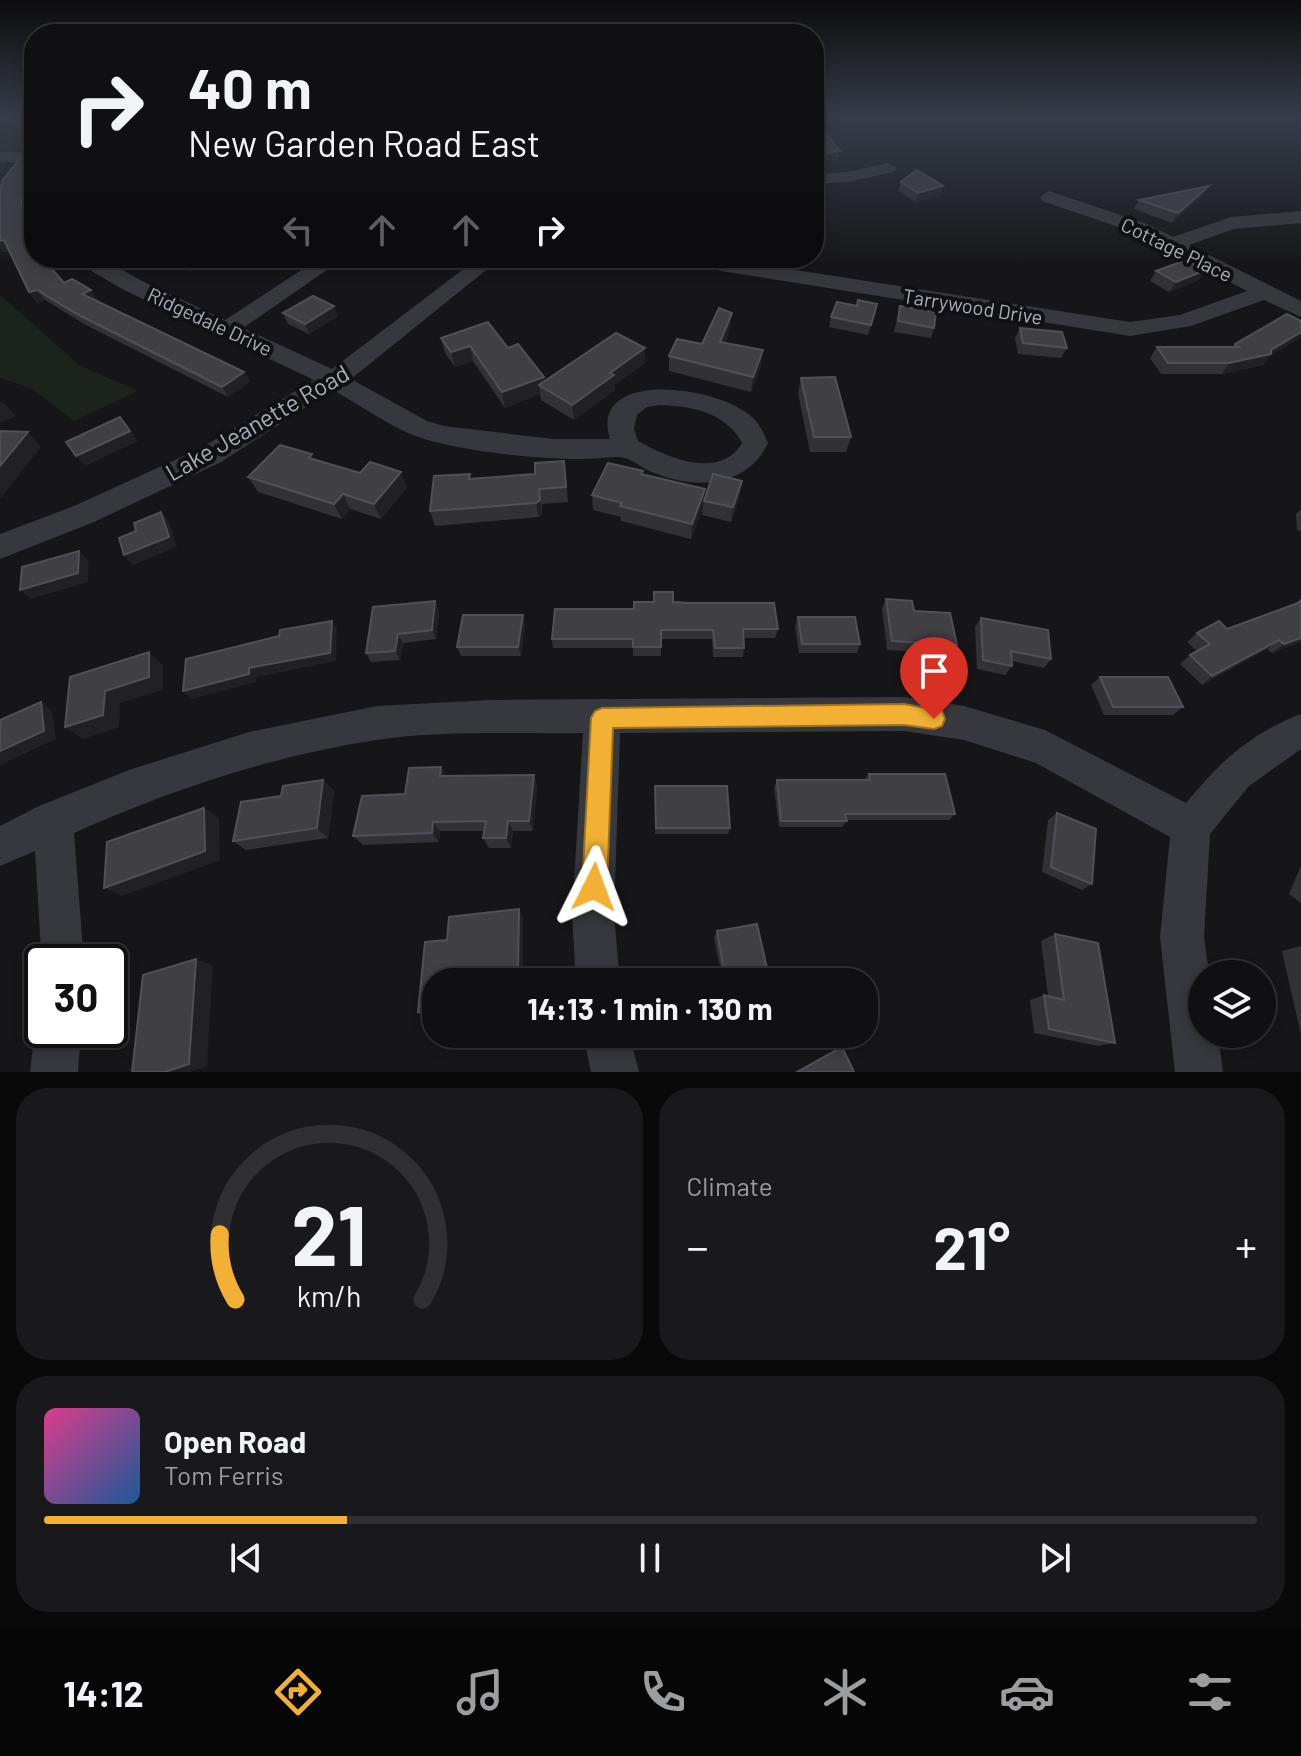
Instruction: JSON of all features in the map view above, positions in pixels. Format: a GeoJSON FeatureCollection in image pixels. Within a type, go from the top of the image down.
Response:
{"type":"FeatureCollection","features":[{"type":"Feature","properties":{"kind":"street"},"geometry":{"type":"LineString","coordinates":[[824,178],[848,177],[888,168]]}},
{"type":"Feature","properties":{"kind":"street","name":"Cottage Place"},"geometry":{"type":"LineString","coordinates":[[1049,197],[1113,217],[1173,244],[1301,310]]}},
{"type":"Feature","properties":{"kind":"street"},"geometry":{"type":"LineString","coordinates":[[1173,244],[1231,223],[1301,217]]}},
{"type":"Feature","properties":{"kind":"street","name":"Ridgedale Drive"},"geometry":{"type":"LineString","coordinates":[[100,268],[332,379],[418,427],[443,435],[553,449],[627,447]]}},
{"type":"Feature","properties":{"kind":"street"},"geometry":{"type":"LineString","coordinates":[[228,328],[319,268]]}},
{"type":"Feature","properties":{"kind":"street","name":"Lake Jeanette Road"},"geometry":{"type":"LineString","coordinates":[[0,547],[84,514],[211,455],[355,366],[478,268]]}},
{"type":"Feature","properties":{"kind":"street","name":"Tarrywood Drive"},"geometry":{"type":"LineString","coordinates":[[742,268],[1130,329],[1169,327],[1202,318],[1263,292]]}},
{"type":"Feature","properties":{"kind":"street"},"geometry":{"type":"LineString","coordinates":[[663,396],[700,401],[729,412],[747,424],[755,443],[751,455],[738,465],[722,471],[671,469],[627,447],[621,428],[624,413],[636,403],[663,396]]}},
{"type":"Feature","properties":{"kind":"street"},"geometry":{"type":"LineString","coordinates":[[0,846],[129,789],[249,750],[377,723],[490,717],[904,714],[964,723],[1045,748],[1191,827]]}},
{"type":"Feature","properties":{"kind":"street"},"geometry":{"type":"LineString","coordinates":[[597,968],[593,915],[602,718]]}},
{"type":"Feature","properties":{"kind":"street"},"geometry":{"type":"LineString","coordinates":[[1199,1072],[1182,937],[1191,827],[1236,773],[1277,742],[1301,731]]}},
{"type":"Feature","properties":{"kind":"street"},"geometry":{"type":"LineString","coordinates":[[53,820],[61,944]]}},
{"type":"Feature","properties":{"kind":"street"},"geometry":{"type":"LineString","coordinates":[[54,1072],[56,1048]]}},
{"type":"Feature","properties":{"kind":"street"},"geometry":{"type":"LineString","coordinates":[[609,1048],[615,1072]]}},
{"type":"Feature","properties":{"kind":"shaded area"},"geometry":{"type":"Polygon","coordinates":[[[0,295],[79,365],[138,391],[74,421],[31,388],[0,378],[0,295]]]}},
{"type":"Feature","properties":{"kind":"building"},"geometry":{"type":"Polygon","coordinates":[[[14,166],[24,166],[24,196],[21,201],[24,213],[24,268],[51,268],[64,283],[72,279],[91,290],[82,294],[244,372],[222,387],[77,314],[37,290],[29,292],[4,240],[0,241],[2,181],[14,166]]]}},
{"type":"Feature","properties":{"kind":"building"},"geometry":{"type":"Polygon","coordinates":[[[917,170],[943,186],[918,193],[901,182],[917,170]]]}},
{"type":"Feature","properties":{"kind":"building"},"geometry":{"type":"Polygon","coordinates":[[[1209,186],[1178,213],[1139,200],[1209,186]]]}},
{"type":"Feature","properties":{"kind":"building"},"geometry":{"type":"Polygon","coordinates":[[[1186,260],[1206,270],[1176,282],[1156,271],[1186,260]]]}},
{"type":"Feature","properties":{"kind":"building"},"geometry":{"type":"Polygon","coordinates":[[[313,296],[334,306],[305,324],[283,313],[313,296]]]}},
{"type":"Feature","properties":{"kind":"building"},"geometry":{"type":"Polygon","coordinates":[[[858,300],[877,304],[871,325],[831,317],[837,302],[857,306],[858,300]]]}},
{"type":"Feature","properties":{"kind":"building"},"geometry":{"type":"Polygon","coordinates":[[[900,306],[936,312],[934,328],[898,321],[900,306]]]}},
{"type":"Feature","properties":{"kind":"building"},"geometry":{"type":"Polygon","coordinates":[[[719,308],[732,313],[720,342],[763,350],[753,377],[669,356],[677,339],[702,344],[719,308]]]}},
{"type":"Feature","properties":{"kind":"building"},"geometry":{"type":"Polygon","coordinates":[[[1287,314],[1301,321],[1301,332],[1271,350],[1271,354],[1229,363],[1168,363],[1157,347],[1239,347],[1235,344],[1287,314]]]}},
{"type":"Feature","properties":{"kind":"building"},"geometry":{"type":"Polygon","coordinates":[[[488,322],[508,348],[518,344],[544,377],[502,392],[470,346],[451,352],[441,338],[488,322]]]}},
{"type":"Feature","properties":{"kind":"building"},"geometry":{"type":"Polygon","coordinates":[[[1020,328],[1062,332],[1067,348],[1023,343],[1020,328]]]}},
{"type":"Feature","properties":{"kind":"building"},"geometry":{"type":"Polygon","coordinates":[[[616,333],[645,348],[572,405],[539,385],[616,333]]]}},
{"type":"Feature","properties":{"kind":"building"},"geometry":{"type":"Polygon","coordinates":[[[835,377],[851,437],[814,437],[801,378],[835,377]]]}},
{"type":"Feature","properties":{"kind":"building"},"geometry":{"type":"Polygon","coordinates":[[[120,417],[130,431],[76,456],[66,442],[120,417]]]}},
{"type":"Feature","properties":{"kind":"building"},"geometry":{"type":"Polygon","coordinates":[[[0,431],[28,432],[0,466],[0,431]]]}},
{"type":"Feature","properties":{"kind":"building"},"geometry":{"type":"Polygon","coordinates":[[[280,445],[312,454],[309,458],[360,473],[370,462],[401,472],[374,504],[343,494],[334,504],[248,477],[280,445]]]}},
{"type":"Feature","properties":{"kind":"building"},"geometry":{"type":"Polygon","coordinates":[[[564,461],[566,487],[539,489],[540,500],[536,503],[430,511],[434,476],[470,474],[469,479],[535,474],[535,463],[564,461]]]}},
{"type":"Feature","properties":{"kind":"building"},"geometry":{"type":"Polygon","coordinates":[[[608,463],[705,489],[692,524],[620,506],[622,503],[592,495],[608,463]]]}},
{"type":"Feature","properties":{"kind":"building"},"geometry":{"type":"Polygon","coordinates":[[[713,474],[742,481],[733,507],[704,501],[713,474]]]}},
{"type":"Feature","properties":{"kind":"building"},"geometry":{"type":"Polygon","coordinates":[[[161,512],[169,537],[124,555],[119,538],[136,531],[134,523],[161,512]]]}},
{"type":"Feature","properties":{"kind":"building"},"geometry":{"type":"Polygon","coordinates":[[[79,551],[78,573],[20,590],[22,567],[79,551]]]}},
{"type":"Feature","properties":{"kind":"building"},"geometry":{"type":"Polygon","coordinates":[[[654,592],[673,592],[673,602],[774,603],[778,629],[743,629],[744,648],[715,648],[713,630],[661,630],[661,647],[633,647],[633,639],[552,639],[555,609],[634,609],[634,602],[654,602],[654,592]]]}},
{"type":"Feature","properties":{"kind":"building"},"geometry":{"type":"Polygon","coordinates":[[[886,599],[912,601],[914,611],[950,613],[957,645],[892,641],[886,599]]]}},
{"type":"Feature","properties":{"kind":"building"},"geometry":{"type":"Polygon","coordinates":[[[1301,600],[1301,638],[1284,644],[1279,640],[1212,676],[1190,655],[1210,644],[1197,633],[1219,621],[1227,629],[1301,600]]]}},
{"type":"Feature","properties":{"kind":"building"},"geometry":{"type":"Polygon","coordinates":[[[435,601],[432,630],[398,634],[395,651],[366,653],[373,607],[435,601]]]}},
{"type":"Feature","properties":{"kind":"building"},"geometry":{"type":"Polygon","coordinates":[[[463,615],[523,615],[518,647],[457,647],[463,615]]]}},
{"type":"Feature","properties":{"kind":"building"},"geometry":{"type":"Polygon","coordinates":[[[798,617],[855,617],[860,644],[802,644],[798,617]]]}},
{"type":"Feature","properties":{"kind":"building"},"geometry":{"type":"Polygon","coordinates":[[[981,618],[1048,630],[1051,659],[1011,651],[1012,666],[983,660],[981,618]]]}},
{"type":"Feature","properties":{"kind":"building"},"geometry":{"type":"Polygon","coordinates":[[[332,621],[330,653],[249,668],[249,674],[183,691],[186,659],[279,636],[280,630],[332,621]]]}},
{"type":"Feature","properties":{"kind":"building"},"geometry":{"type":"Polygon","coordinates":[[[149,652],[149,677],[105,691],[103,715],[65,727],[70,677],[149,652]]]}},
{"type":"Feature","properties":{"kind":"building"},"geometry":{"type":"Polygon","coordinates":[[[1100,677],[1168,677],[1183,707],[1113,707],[1100,677]]]}},
{"type":"Feature","properties":{"kind":"building"},"geometry":{"type":"Polygon","coordinates":[[[41,702],[44,731],[0,751],[0,720],[41,702]]]}},
{"type":"Feature","properties":{"kind":"building"},"geometry":{"type":"Polygon","coordinates":[[[441,767],[440,776],[534,775],[529,821],[508,821],[506,838],[483,838],[486,821],[433,822],[432,833],[353,836],[362,796],[405,794],[409,768],[441,767]]]}},
{"type":"Feature","properties":{"kind":"building"},"geometry":{"type":"Polygon","coordinates":[[[869,774],[945,774],[955,814],[845,814],[847,821],[781,821],[777,780],[870,780],[869,774]]]}},
{"type":"Feature","properties":{"kind":"building"},"geometry":{"type":"Polygon","coordinates":[[[323,780],[317,828],[233,841],[241,802],[281,796],[283,786],[323,780]]]}},
{"type":"Feature","properties":{"kind":"building"},"geometry":{"type":"Polygon","coordinates":[[[655,786],[727,786],[730,828],[656,828],[655,786]]]}},
{"type":"Feature","properties":{"kind":"building"},"geometry":{"type":"Polygon","coordinates":[[[204,808],[205,851],[104,888],[107,842],[204,808]]]}},
{"type":"Feature","properties":{"kind":"building"},"geometry":{"type":"Polygon","coordinates":[[[1057,813],[1096,829],[1092,884],[1051,867],[1057,813]]]}},
{"type":"Feature","properties":{"kind":"building"},"geometry":{"type":"Polygon","coordinates":[[[519,909],[518,968],[422,968],[425,942],[447,940],[449,917],[519,909]]]}},
{"type":"Feature","properties":{"kind":"building"},"geometry":{"type":"Polygon","coordinates":[[[757,924],[767,968],[723,968],[717,931],[757,924]]]}},
{"type":"Feature","properties":{"kind":"building"},"geometry":{"type":"Polygon","coordinates":[[[1055,934],[1098,943],[1115,1043],[1049,1029],[1044,995],[1064,1000],[1055,934]]]}},
{"type":"Feature","properties":{"kind":"building"},"geometry":{"type":"Polygon","coordinates":[[[196,959],[189,1064],[165,1072],[132,1072],[143,975],[196,959]]]}},
{"type":"Feature","properties":{"kind":"building"},"geometry":{"type":"Polygon","coordinates":[[[422,972],[422,1012],[418,1012],[422,972]]]}},
{"type":"Feature","properties":{"kind":"building"},"geometry":{"type":"Polygon","coordinates":[[[842,1048],[854,1072],[797,1072],[842,1048]]]}},
{"type":"Feature","properties":{"kind":"route"},"geometry":{"type":"LineString","coordinates":[[594,887],[602,718],[904,714],[934,719]]}}]}
